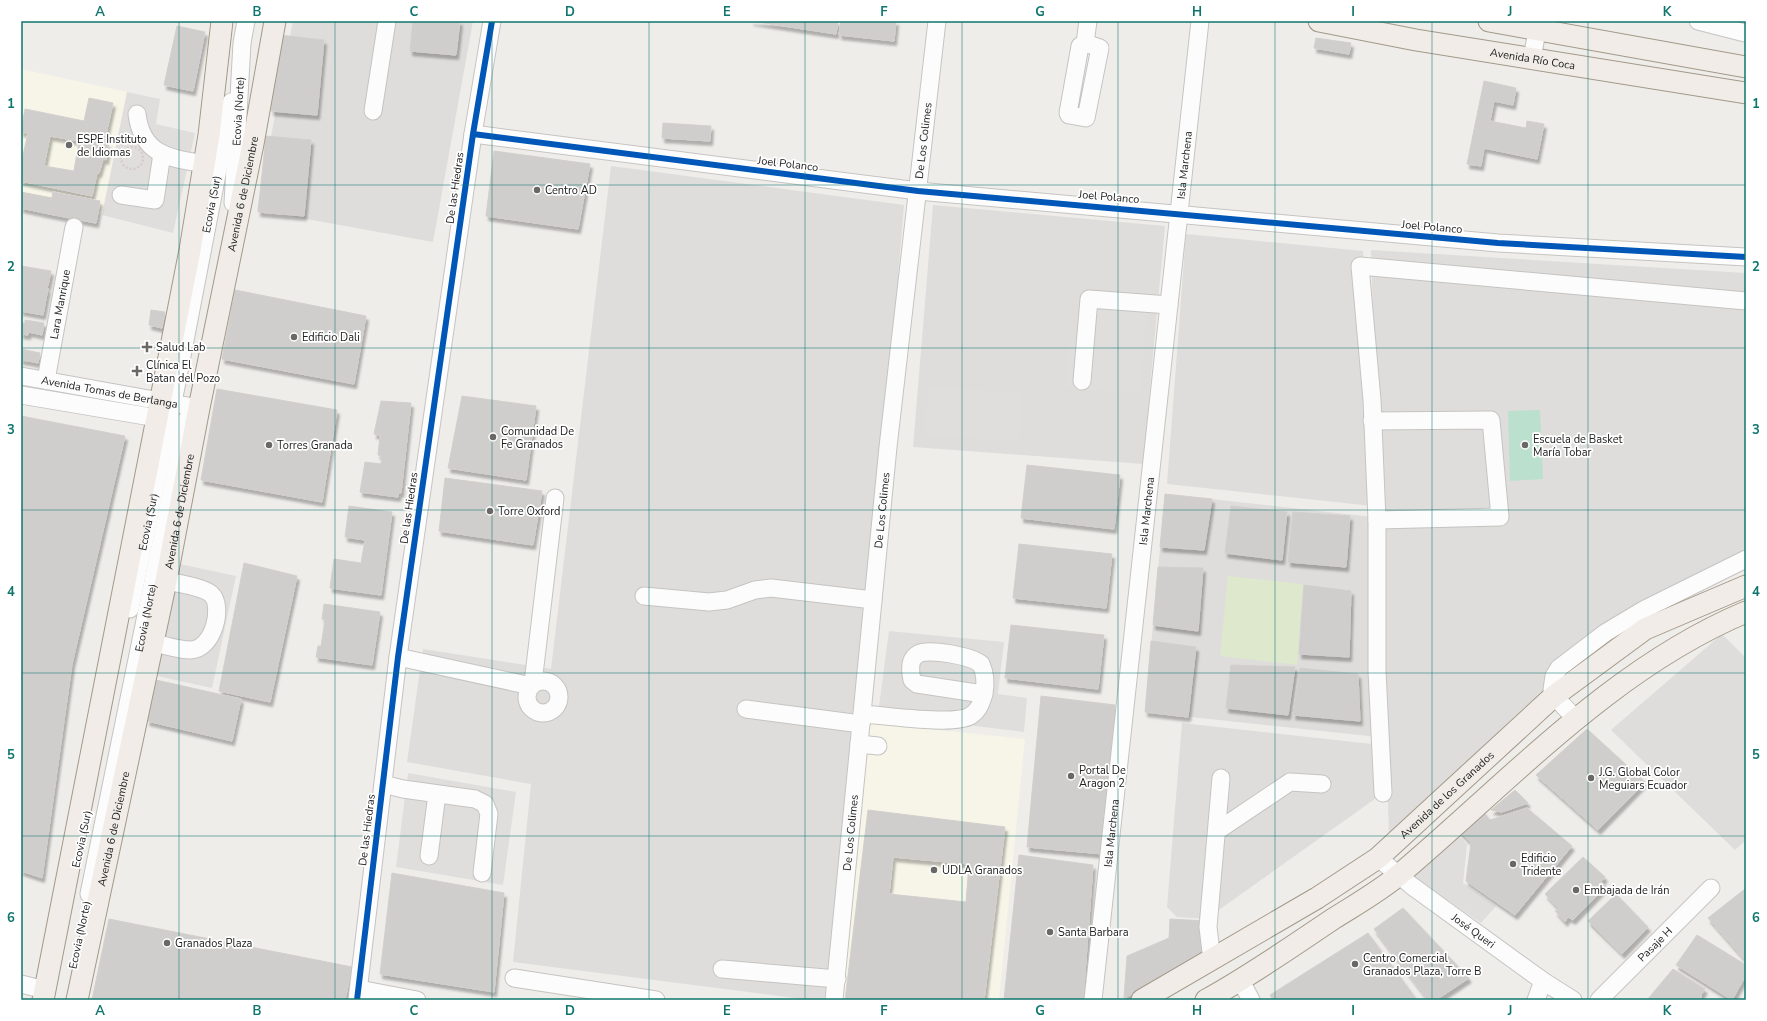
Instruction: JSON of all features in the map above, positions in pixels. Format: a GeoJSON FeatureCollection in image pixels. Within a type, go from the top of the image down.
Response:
{"type":"FeatureCollection","features":[{"type":"Feature","properties":{"kind":"main road","name":"Avenida 6 de Diciembre"},"geometry":{"type":"LineString","coordinates":[[45,997],[179,413],[253,144],[275,21]]}},
{"type":"Feature","properties":{"kind":"main road","name":"Avenida Río Coca"},"geometry":{"type":"LineString","coordinates":[[1319,21],[1416,40],[1746,93]]}},
{"type":"Feature","properties":{"kind":"main road"},"geometry":{"type":"LineString","coordinates":[[1489,21],[1538,25],[1746,68]]}},
{"type":"Feature","properties":{"kind":"main road","name":"Avenida 6 de Diciembre"},"geometry":{"type":"LineString","coordinates":[[77,1000],[166,581],[190,250],[204,164],[218,22]]}},
{"type":"Feature","properties":{"kind":"main road","name":"Avenida de los Granados"},"geometry":{"type":"LineString","coordinates":[[1142,1000],[1317,898],[1378,858],[1554,696],[1645,629],[1746,586]]}},
{"type":"Feature","properties":{"kind":"main road"},"geometry":{"type":"LineString","coordinates":[[1206,1000],[1241,981],[1398,876],[1576,719],[1646,665],[1717,624],[1746,612]]}},
{"type":"Feature","properties":{"kind":"street","name":"Ecovia (Norte)"},"geometry":{"type":"LineString","coordinates":[[67,1000],[179,413],[234,197],[242,43],[246,21]]}},
{"type":"Feature","properties":{"kind":"street"},"geometry":{"type":"LineString","coordinates":[[373,111],[388,21]]}},
{"type":"Feature","properties":{"kind":"street","name":"De las Hiedras"},"geometry":{"type":"LineString","coordinates":[[358,994],[398,657],[473,134],[492,21]]}},
{"type":"Feature","properties":{"kind":"street","name":"De Los Colimes"},"geometry":{"type":"LineString","coordinates":[[834,1000],[888,447],[936,21]]}},
{"type":"Feature","properties":{"kind":"street"},"geometry":{"type":"LineString","coordinates":[[1084,43],[1088,21]]}},
{"type":"Feature","properties":{"kind":"street","name":"Isla Marchena"},"geometry":{"type":"LineString","coordinates":[[1093,1000],[1200,21]]}},
{"type":"Feature","properties":{"kind":"street"},"geometry":{"type":"LineString","coordinates":[[1698,21],[1745,32]]}},
{"type":"Feature","properties":{"kind":"street"},"geometry":{"type":"LineString","coordinates":[[1532,58],[1538,25]]}},
{"type":"Feature","properties":{"kind":"street"},"geometry":{"type":"LineString","coordinates":[[137,114],[138,128],[142,136],[151,147],[162,154],[204,164]]}},
{"type":"Feature","properties":{"kind":"street","name":"Joel Polanco"},"geometry":{"type":"LineString","coordinates":[[473,134],[918,190],[1498,243],[1746,257]]}},
{"type":"Feature","properties":{"kind":"street"},"geometry":{"type":"LineString","coordinates":[[121,195],[155,200],[162,154]]}},
{"type":"Feature","properties":{"kind":"street","name":"Lara Manrique"},"geometry":{"type":"LineString","coordinates":[[46,380],[74,228]]}},
{"type":"Feature","properties":{"kind":"street"},"geometry":{"type":"LineString","coordinates":[[1383,793],[1377,671],[1377,520],[1372,421],[1360,266],[1746,301]]}},
{"type":"Feature","properties":{"kind":"street"},"geometry":{"type":"LineString","coordinates":[[1082,381],[1089,299],[1169,305]]}},
{"type":"Feature","properties":{"kind":"street","name":"Avenida Tomas de Berlanga"},"geometry":{"type":"LineString","coordinates":[[21,376],[46,380],[179,413]]}},
{"type":"Feature","properties":{"kind":"street","name":"Avenida Tomas de Berlanga"},"geometry":{"type":"LineString","coordinates":[[21,394],[179,413]]}},
{"type":"Feature","properties":{"kind":"street"},"geometry":{"type":"LineString","coordinates":[[1372,421],[1491,420],[1500,517],[1377,520]]}},
{"type":"Feature","properties":{"kind":"street"},"geometry":{"type":"LineString","coordinates":[[398,657],[532,685],[555,498]]}},
{"type":"Feature","properties":{"kind":"street"},"geometry":{"type":"LineString","coordinates":[[1576,719],[1554,696],[1552,690],[1554,676],[1559,668],[1587,646],[1645,609],[1746,559]]}},
{"type":"Feature","properties":{"kind":"street"},"geometry":{"type":"LineString","coordinates":[[153,643],[190,650],[200,648],[208,642],[214,630],[216,611],[215,602],[211,594],[202,590],[166,581]]}},
{"type":"Feature","properties":{"kind":"street"},"geometry":{"type":"LineString","coordinates":[[644,596],[709,602],[727,600],[755,590],[771,588],[874,600]]}},
{"type":"Feature","properties":{"kind":"street"},"geometry":{"type":"LineString","coordinates":[[746,709],[862,719],[962,720],[969,717],[979,709],[984,694]]}},
{"type":"Feature","properties":{"kind":"street"},"geometry":{"type":"LineString","coordinates":[[860,744],[878,746]]}},
{"type":"Feature","properties":{"kind":"street"},"geometry":{"type":"LineString","coordinates":[[1212,960],[1208,927],[1221,778]]}},
{"type":"Feature","properties":{"kind":"street"},"geometry":{"type":"LineString","coordinates":[[1217,831],[1290,782],[1322,784]]}},
{"type":"Feature","properties":{"kind":"street"},"geometry":{"type":"LineString","coordinates":[[383,784],[437,794],[475,798],[485,804],[489,814],[482,873]]}},
{"type":"Feature","properties":{"kind":"street"},"geometry":{"type":"LineString","coordinates":[[429,856],[437,794]]}},
{"type":"Feature","properties":{"kind":"street","name":"José Queri"},"geometry":{"type":"LineString","coordinates":[[1378,858],[1398,876],[1543,981],[1573,1000]]}},
{"type":"Feature","properties":{"kind":"street","name":"Pasaje H"},"geometry":{"type":"LineString","coordinates":[[1600,1000],[1711,888]]}},
{"type":"Feature","properties":{"kind":"street"},"geometry":{"type":"LineString","coordinates":[[722,969],[836,979]]}},
{"type":"Feature","properties":{"kind":"street"},"geometry":{"type":"LineString","coordinates":[[514,978],[656,1000]]}},
{"type":"Feature","properties":{"kind":"street"},"geometry":{"type":"LineString","coordinates":[[1241,981],[1251,1000]]}},
{"type":"Feature","properties":{"kind":"street"},"geometry":{"type":"LineString","coordinates":[[1536,1000],[1543,981]]}},
{"type":"Feature","properties":{"kind":"street"},"geometry":{"type":"LineString","coordinates":[[21,984],[45,997]]}},
{"type":"Feature","properties":{"kind":"street"},"geometry":{"type":"LineString","coordinates":[[358,994],[417,1000]]}},
{"type":"Feature","properties":{"kind":"path"},"geometry":{"type":"LineString","coordinates":[[115,155],[121,156],[122,162],[128,169],[138,168],[143,160]]}},
{"type":"Feature","properties":{"kind":"shaded area"},"geometry":{"type":"Polygon","coordinates":[[[293,21],[473,21],[433,242],[257,210],[293,21]]]}},
{"type":"Feature","properties":{"kind":"shaded area","name":"ESPE Instituto de Idiomas"},"geometry":{"type":"Polygon","coordinates":[[[21,69],[127,92],[102,215],[21,197],[21,69]]]}},
{"type":"Feature","properties":{"kind":"shaded area"},"geometry":{"type":"Polygon","coordinates":[[[127,92],[160,99],[156,124],[195,133],[173,233],[102,215],[127,92]]]}},
{"type":"Feature","properties":{"kind":"shaded area"},"geometry":{"type":"Polygon","coordinates":[[[611,166],[904,205],[859,744],[824,1000],[810,1000],[513,962],[531,784],[407,762],[423,649],[551,669],[611,166]]]}},
{"type":"Feature","properties":{"kind":"shaded area"},"geometry":{"type":"Polygon","coordinates":[[[933,205],[1165,226],[1143,464],[913,447],[933,205]]]}},
{"type":"Feature","properties":{"kind":"shaded area"},"geometry":{"type":"Polygon","coordinates":[[[1186,234],[1363,251],[1372,506],[1167,484],[1186,234]]]}},
{"type":"Feature","properties":{"kind":"shaded area"},"geometry":{"type":"Polygon","coordinates":[[[1371,250],[1746,273],[1746,569],[1689,594],[1649,618],[1389,836],[1371,250]]]}},
{"type":"Feature","properties":{"kind":"shaded area"},"geometry":{"type":"Polygon","coordinates":[[[1092,290],[1149,294],[1140,394],[1067,388],[1069,340],[1088,341],[1092,290]]]}},
{"type":"Feature","properties":{"kind":"shaded area"},"geometry":{"type":"Polygon","coordinates":[[[928,387],[1021,393],[1018,442],[925,435],[928,387]]]}},
{"type":"Feature","properties":{"kind":"shaded area"},"geometry":{"type":"Polygon","coordinates":[[[1165,494],[1373,517],[1378,737],[1145,712],[1165,494]]]}},
{"type":"Feature","properties":{"kind":"shaded area"},"geometry":{"type":"Polygon","coordinates":[[[180,564],[236,576],[212,688],[157,676],[180,564]]]}},
{"type":"Feature","properties":{"kind":"shaded area"},"geometry":{"type":"Polygon","coordinates":[[[889,631],[1004,642],[998,694],[1027,698],[1024,732],[878,714],[889,631]]]}},
{"type":"Feature","properties":{"kind":"shaded area"},"geometry":{"type":"Polygon","coordinates":[[[1722,634],[1746,658],[1746,840],[1735,850],[1611,730],[1722,634]]]}},
{"type":"Feature","properties":{"kind":"shaded area","name":"UDLA Granados"},"geometry":{"type":"Polygon","coordinates":[[[870,723],[1025,739],[999,1000],[841,1000],[870,723]]]}},
{"type":"Feature","properties":{"kind":"shaded area"},"geometry":{"type":"Polygon","coordinates":[[[1182,723],[1381,745],[1382,794],[1206,919],[1177,917],[1167,907],[1182,723]]]}},
{"type":"Feature","properties":{"kind":"shaded area"},"geometry":{"type":"Polygon","coordinates":[[[408,773],[516,792],[503,885],[396,867],[408,773]]]}},
{"type":"Feature","properties":{"kind":"shaded area"},"geometry":{"type":"Polygon","coordinates":[[[1455,833],[1467,844],[1463,883],[1496,906],[1481,923],[1410,874],[1455,833]]]}},
{"type":"Feature","properties":{"kind":"green space","name":"Escuela de Basket María Tobar"},"geometry":{"type":"Polygon","coordinates":[[[1540,410],[1543,479],[1510,481],[1508,411],[1540,410]]]}},
{"type":"Feature","properties":{"kind":"green space"},"geometry":{"type":"Polygon","coordinates":[[[1228,576],[1303,584],[1297,665],[1220,656],[1228,576]]]}},
{"type":"Feature","properties":{"kind":"building"},"geometry":{"type":"Polygon","coordinates":[[[413,21],[460,21],[456,55],[410,51],[413,21]]]}},
{"type":"Feature","properties":{"kind":"building"},"geometry":{"type":"Polygon","coordinates":[[[751,21],[838,21],[836,34],[751,21]]]}},
{"type":"Feature","properties":{"kind":"building"},"geometry":{"type":"Polygon","coordinates":[[[841,21],[896,21],[894,41],[839,35],[841,21]]]}},
{"type":"Feature","properties":{"kind":"building"},"geometry":{"type":"Polygon","coordinates":[[[177,26],[205,32],[193,91],[164,85],[177,26]]]}},
{"type":"Feature","properties":{"kind":"building"},"geometry":{"type":"Polygon","coordinates":[[[279,35],[324,40],[317,115],[271,111],[279,35]]]}},
{"type":"Feature","properties":{"kind":"building"},"geometry":{"type":"Polygon","coordinates":[[[1316,38],[1351,43],[1349,54],[1314,48],[1316,38]]]}},
{"type":"Feature","properties":{"kind":"building"},"geometry":{"type":"Polygon","coordinates":[[[1484,81],[1516,88],[1513,105],[1494,101],[1490,121],[1526,128],[1527,121],[1544,124],[1537,159],[1484,148],[1481,166],[1467,164],[1484,81]]]}},
{"type":"Feature","properties":{"kind":"building"},"geometry":{"type":"Polygon","coordinates":[[[89,98],[113,103],[104,143],[109,144],[106,160],[103,159],[99,173],[97,173],[92,196],[21,181],[21,164],[28,133],[21,132],[25,109],[84,121],[89,98]],[[50,136],[44,166],[74,171],[79,141],[50,136]]]}},
{"type":"Feature","properties":{"kind":"building"},"geometry":{"type":"Polygon","coordinates":[[[663,123],[711,126],[710,141],[662,138],[663,123]]]}},
{"type":"Feature","properties":{"kind":"building"},"geometry":{"type":"Polygon","coordinates":[[[266,136],[311,140],[304,216],[258,212],[266,136]]]}},
{"type":"Feature","properties":{"kind":"building","name":"Centro AD"},"geometry":{"type":"Polygon","coordinates":[[[494,151],[590,164],[578,229],[486,216],[494,151]]]}},
{"type":"Feature","properties":{"kind":"building"},"geometry":{"type":"Polygon","coordinates":[[[21,192],[52,198],[49,214],[21,208],[21,192]]]}},
{"type":"Feature","properties":{"kind":"building"},"geometry":{"type":"Polygon","coordinates":[[[53,192],[100,201],[96,223],[49,214],[53,192]]]}},
{"type":"Feature","properties":{"kind":"building"},"geometry":{"type":"Polygon","coordinates":[[[21,266],[51,271],[48,286],[21,282],[21,266]]]}},
{"type":"Feature","properties":{"kind":"building"},"geometry":{"type":"Polygon","coordinates":[[[21,283],[48,288],[43,315],[21,311],[21,283]]]}},
{"type":"Feature","properties":{"kind":"building","name":"Edificio Dali"},"geometry":{"type":"Polygon","coordinates":[[[235,290],[366,316],[354,384],[222,359],[235,290]]]}},
{"type":"Feature","properties":{"kind":"building"},"geometry":{"type":"Polygon","coordinates":[[[151,310],[165,312],[162,328],[149,325],[151,310]]]}},
{"type":"Feature","properties":{"kind":"building"},"geometry":{"type":"Polygon","coordinates":[[[25,320],[44,323],[42,335],[29,332],[28,335],[21,334],[21,323],[25,323],[25,320]]]}},
{"type":"Feature","properties":{"kind":"building"},"geometry":{"type":"Polygon","coordinates":[[[21,349],[30,351],[28,361],[21,360],[21,349]]]}},
{"type":"Feature","properties":{"kind":"building"},"geometry":{"type":"Polygon","coordinates":[[[30,351],[40,353],[38,363],[28,361],[30,351]]]}},
{"type":"Feature","properties":{"kind":"building","name":"Torres Granada"},"geometry":{"type":"Polygon","coordinates":[[[217,389],[337,410],[322,502],[201,480],[217,389]]]}},
{"type":"Feature","properties":{"kind":"building","name":"Comunidad De Fe Granados"},"geometry":{"type":"Polygon","coordinates":[[[462,396],[536,406],[526,480],[448,468],[462,396]]]}},
{"type":"Feature","properties":{"kind":"building"},"geometry":{"type":"Polygon","coordinates":[[[381,401],[411,403],[401,493],[399,492],[398,497],[360,492],[365,462],[381,464],[382,456],[378,455],[380,435],[374,434],[381,401]]]}},
{"type":"Feature","properties":{"kind":"building"},"geometry":{"type":"Polygon","coordinates":[[[21,416],[125,436],[72,664],[42,878],[21,871],[21,416]]]}},
{"type":"Feature","properties":{"kind":"building"},"geometry":{"type":"Polygon","coordinates":[[[1027,465],[1120,475],[1114,529],[1021,518],[1027,465]]]}},
{"type":"Feature","properties":{"kind":"building","name":"Torre Oxford"},"geometry":{"type":"Polygon","coordinates":[[[445,478],[542,491],[533,545],[439,531],[445,478]]]}},
{"type":"Feature","properties":{"kind":"building"},"geometry":{"type":"Polygon","coordinates":[[[1165,494],[1212,499],[1204,550],[1160,547],[1165,494]]]}},
{"type":"Feature","properties":{"kind":"building"},"geometry":{"type":"Polygon","coordinates":[[[349,506],[392,512],[381,595],[330,588],[334,559],[361,563],[365,540],[345,537],[349,506]]]}},
{"type":"Feature","properties":{"kind":"building"},"geometry":{"type":"Polygon","coordinates":[[[1231,506],[1287,512],[1282,560],[1225,553],[1231,506]]]}},
{"type":"Feature","properties":{"kind":"building"},"geometry":{"type":"Polygon","coordinates":[[[1293,512],[1350,516],[1346,567],[1288,562],[1293,512]]]}},
{"type":"Feature","properties":{"kind":"building"},"geometry":{"type":"Polygon","coordinates":[[[1019,544],[1112,554],[1106,608],[1013,598],[1019,544]]]}},
{"type":"Feature","properties":{"kind":"building"},"geometry":{"type":"Polygon","coordinates":[[[244,563],[297,576],[270,702],[219,691],[244,563]]]}},
{"type":"Feature","properties":{"kind":"building"},"geometry":{"type":"Polygon","coordinates":[[[1158,567],[1203,568],[1198,631],[1153,625],[1158,567]]]}},
{"type":"Feature","properties":{"kind":"building"},"geometry":{"type":"Polygon","coordinates":[[[1304,585],[1351,591],[1349,657],[1299,654],[1304,585]]]}},
{"type":"Feature","properties":{"kind":"building"},"geometry":{"type":"Polygon","coordinates":[[[324,604],[380,612],[372,665],[316,657],[318,646],[321,646],[325,620],[322,619],[324,604]]]}},
{"type":"Feature","properties":{"kind":"building"},"geometry":{"type":"Polygon","coordinates":[[[1011,625],[1104,635],[1098,689],[1005,678],[1011,625]]]}},
{"type":"Feature","properties":{"kind":"building"},"geometry":{"type":"Polygon","coordinates":[[[1151,641],[1196,647],[1188,717],[1145,712],[1151,641]]]}},
{"type":"Feature","properties":{"kind":"building"},"geometry":{"type":"Polygon","coordinates":[[[1231,665],[1295,667],[1288,715],[1226,708],[1231,665]]]}},
{"type":"Feature","properties":{"kind":"building"},"geometry":{"type":"Polygon","coordinates":[[[1300,668],[1358,674],[1360,721],[1293,715],[1300,668]]]}},
{"type":"Feature","properties":{"kind":"building"},"geometry":{"type":"Polygon","coordinates":[[[156,680],[241,699],[232,741],[147,721],[156,680]]]}},
{"type":"Feature","properties":{"kind":"building","name":"Portal De Aragon 2"},"geometry":{"type":"Polygon","coordinates":[[[1041,696],[1115,705],[1103,854],[1027,847],[1041,696]]]}},
{"type":"Feature","properties":{"kind":"building","name":"J.G. Global Color Meguiars Ecuador"},"geometry":{"type":"Polygon","coordinates":[[[1587,729],[1645,782],[1598,830],[1536,775],[1587,729]]]}},
{"type":"Feature","properties":{"kind":"building"},"geometry":{"type":"Polygon","coordinates":[[[1515,790],[1528,803],[1502,812],[1491,810],[1515,790]]]}},
{"type":"Feature","properties":{"kind":"building","name":"Edificio Tridente"},"geometry":{"type":"Polygon","coordinates":[[[1527,808],[1572,846],[1515,915],[1466,881],[1471,843],[1458,830],[1481,809],[1490,820],[1527,808]]]}},
{"type":"Feature","properties":{"kind":"building"},"geometry":{"type":"Polygon","coordinates":[[[868,810],[1005,827],[984,1000],[845,1000],[868,810]],[[893,857],[889,894],[966,902],[969,864],[893,857]]]}},
{"type":"Feature","properties":{"kind":"building","name":"Santa Barbara"},"geometry":{"type":"Polygon","coordinates":[[[1019,855],[1093,865],[1083,1000],[1004,1000],[1019,855]]]}},
{"type":"Feature","properties":{"kind":"building","name":"Embajada de Irán"},"geometry":{"type":"Polygon","coordinates":[[[1583,857],[1605,877],[1601,882],[1606,886],[1573,920],[1568,917],[1565,922],[1555,911],[1559,909],[1545,894],[1583,857]]]}},
{"type":"Feature","properties":{"kind":"building"},"geometry":{"type":"Polygon","coordinates":[[[392,873],[504,893],[494,992],[380,974],[392,873]]]}},
{"type":"Feature","properties":{"kind":"building"},"geometry":{"type":"Polygon","coordinates":[[[1745,889],[1746,890],[1746,961],[1708,918],[1745,889]]]}},
{"type":"Feature","properties":{"kind":"building"},"geometry":{"type":"Polygon","coordinates":[[[1616,894],[1648,927],[1622,954],[1588,921],[1616,894]]]}},
{"type":"Feature","properties":{"kind":"building"},"geometry":{"type":"Polygon","coordinates":[[[1403,908],[1469,978],[1436,1000],[1428,1000],[1374,929],[1403,908]]]}},
{"type":"Feature","properties":{"kind":"building","name":"Granados Plaza"},"geometry":{"type":"Polygon","coordinates":[[[109,919],[352,967],[345,1000],[92,1000],[109,919]]]}},
{"type":"Feature","properties":{"kind":"building"},"geometry":{"type":"Polygon","coordinates":[[[1170,919],[1207,921],[1208,960],[1124,998],[1127,956],[1169,938],[1170,919]]]}},
{"type":"Feature","properties":{"kind":"building","name":"Centro Comercial Granados Plaza, Torre B"},"geometry":{"type":"Polygon","coordinates":[[[1368,933],[1417,1000],[1273,1000],[1270,995],[1368,933]]]}},
{"type":"Feature","properties":{"kind":"building"},"geometry":{"type":"Polygon","coordinates":[[[1697,935],[1746,965],[1746,975],[1732,1000],[1676,965],[1697,935]]]}},
{"type":"Feature","properties":{"kind":"building"},"geometry":{"type":"Polygon","coordinates":[[[1673,969],[1705,989],[1701,995],[1701,1000],[1647,1000],[1673,969]]]}},
{"type":"Feature","properties":{"kind":"cycle path"},"geometry":{"type":"LineString","coordinates":[[357,1000],[398,657],[473,134],[492,21]]}},
{"type":"Feature","properties":{"kind":"cycle path"},"geometry":{"type":"LineString","coordinates":[[473,134],[918,191],[1498,243],[1746,257]]}},
{"type":"Feature","properties":{"kind":"place","name":"ESPE Instituto de Idiomas"},"geometry":{"type":"Point","coordinates":[69,145]}},
{"type":"Feature","properties":{"kind":"place","name":"Centro AD"},"geometry":{"type":"Point","coordinates":[537,190]}},
{"type":"Feature","properties":{"kind":"place","name":"Edificio Dali"},"geometry":{"type":"Point","coordinates":[294,337]}},
{"type":"Feature","properties":{"kind":"place","name":"Salud Lab"},"geometry":{"type":"Point","coordinates":[147,347]}},
{"type":"Feature","properties":{"kind":"place","name":"Clínica El Batan del Pozo"},"geometry":{"type":"Point","coordinates":[137,371]}},
{"type":"Feature","properties":{"kind":"place","name":"Comunidad De Fe Granados"},"geometry":{"type":"Point","coordinates":[493,437]}},
{"type":"Feature","properties":{"kind":"place","name":"Torres Granada"},"geometry":{"type":"Point","coordinates":[269,445]}},
{"type":"Feature","properties":{"kind":"place","name":"Escuela de Basket María Tobar"},"geometry":{"type":"Point","coordinates":[1525,445]}},
{"type":"Feature","properties":{"kind":"place","name":"Torre Oxford"},"geometry":{"type":"Point","coordinates":[490,511]}},
{"type":"Feature","properties":{"kind":"place","name":"Portal De Aragon 2"},"geometry":{"type":"Point","coordinates":[1071,776]}},
{"type":"Feature","properties":{"kind":"place","name":"J.G. Global Color Meguiars Ecuador"},"geometry":{"type":"Point","coordinates":[1591,778]}},
{"type":"Feature","properties":{"kind":"place","name":"Edificio Tridente"},"geometry":{"type":"Point","coordinates":[1513,864]}},
{"type":"Feature","properties":{"kind":"place","name":"UDLA Granados"},"geometry":{"type":"Point","coordinates":[934,870]}},
{"type":"Feature","properties":{"kind":"place","name":"Embajada de Irán"},"geometry":{"type":"Point","coordinates":[1576,890]}},
{"type":"Feature","properties":{"kind":"place","name":"Santa Barbara"},"geometry":{"type":"Point","coordinates":[1050,932]}},
{"type":"Feature","properties":{"kind":"place","name":"Granados Plaza"},"geometry":{"type":"Point","coordinates":[167,943]}},
{"type":"Feature","properties":{"kind":"place","name":"Centro Comercial Granados Plaza, Torre B"},"geometry":{"type":"Point","coordinates":[1355,964]}}]}
